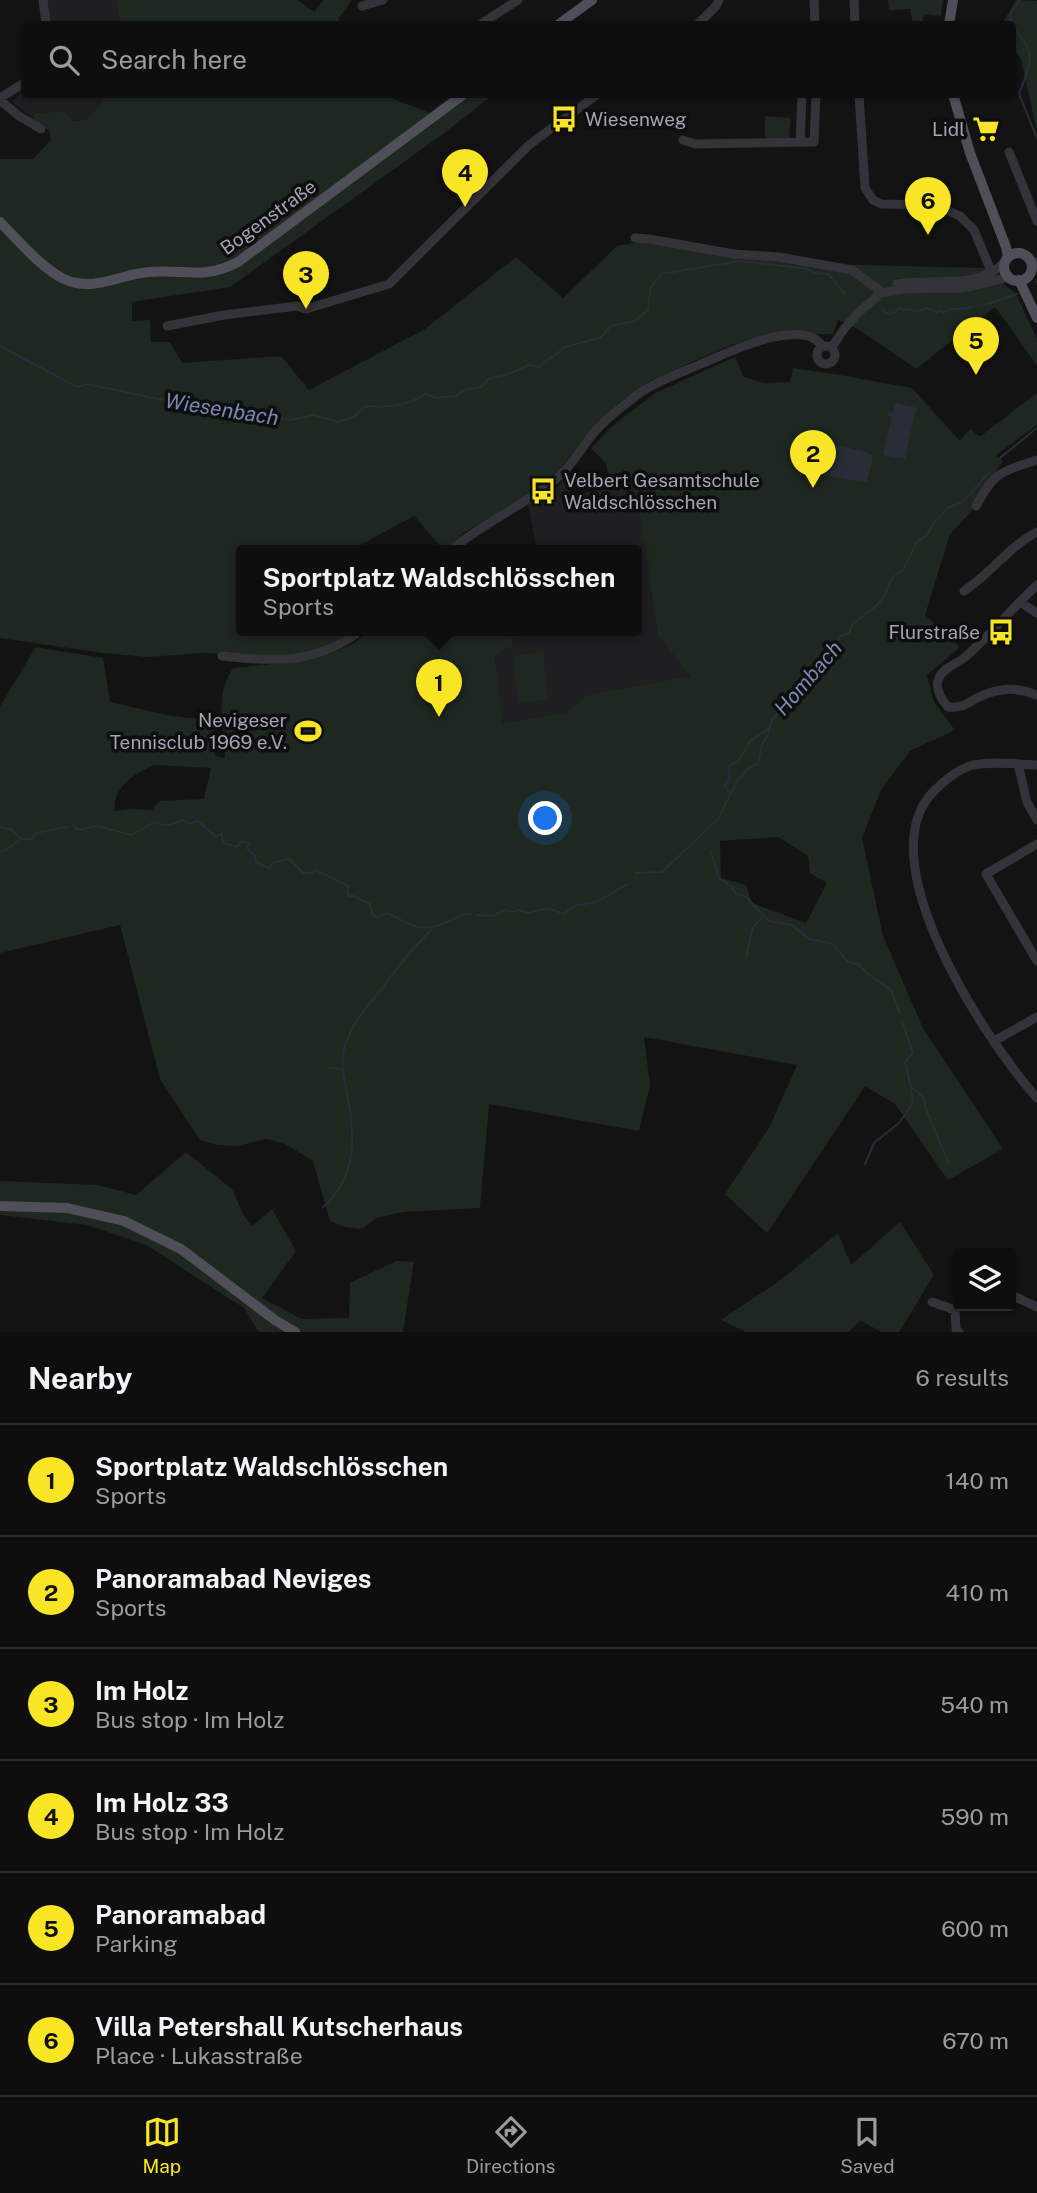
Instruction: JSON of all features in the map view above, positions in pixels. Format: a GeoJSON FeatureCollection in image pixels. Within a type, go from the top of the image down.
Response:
{"type":"FeatureCollection","features":[{"type":"Feature","properties":{"kind":"main road"},"geometry":{"type":"LineString","coordinates":[[563,21],[592,0]]}},
{"type":"Feature","properties":{"kind":"main road"},"geometry":{"type":"LineString","coordinates":[[950,21],[953,0]]}},
{"type":"Feature","properties":{"kind":"main road","name":"Bogenstraße"},"geometry":{"type":"LineString","coordinates":[[0,222],[52,272],[76,284],[91,285],[148,272],[199,274],[224,269],[238,262],[459,98]]}},
{"type":"Feature","properties":{"kind":"main road"},"geometry":{"type":"LineString","coordinates":[[954,98],[970,153],[1010,257],[1006,272],[1028,269]]}},
{"type":"Feature","properties":{"kind":"main road"},"geometry":{"type":"LineString","coordinates":[[1010,257],[1023,253],[1037,302]]}},
{"type":"Feature","properties":{"kind":"main road"},"geometry":{"type":"LineString","coordinates":[[1028,269],[1037,318]]}},
{"type":"Feature","properties":{"kind":"main road"},"geometry":{"type":"LineString","coordinates":[[0,1206],[67,1208],[124,1221],[181,1249],[295,1332]]}},
{"type":"Feature","properties":{"kind":"street"},"geometry":{"type":"LineString","coordinates":[[43,0],[46,21]]}},
{"type":"Feature","properties":{"kind":"street"},"geometry":{"type":"LineString","coordinates":[[362,6],[383,0]]}},
{"type":"Feature","properties":{"kind":"street"},"geometry":{"type":"LineString","coordinates":[[486,21],[518,0]]}},
{"type":"Feature","properties":{"kind":"street"},"geometry":{"type":"LineString","coordinates":[[701,21],[719,0]]}},
{"type":"Feature","properties":{"kind":"street"},"geometry":{"type":"LineString","coordinates":[[814,0],[815,21]]}},
{"type":"Feature","properties":{"kind":"street"},"geometry":{"type":"LineString","coordinates":[[854,0],[855,21]]}},
{"type":"Feature","properties":{"kind":"street"},"geometry":{"type":"LineString","coordinates":[[21,85],[0,99],[19,116],[41,128]]}},
{"type":"Feature","properties":{"kind":"street"},"geometry":{"type":"LineString","coordinates":[[167,326],[224,315],[297,306],[306,309],[388,284],[529,145],[593,98]]}},
{"type":"Feature","properties":{"kind":"street"},"geometry":{"type":"LineString","coordinates":[[800,142],[802,98]]}},
{"type":"Feature","properties":{"kind":"street"},"geometry":{"type":"LineString","coordinates":[[683,140],[695,144],[814,142],[816,98]]}},
{"type":"Feature","properties":{"kind":"street"},"geometry":{"type":"LineString","coordinates":[[859,98],[864,188],[873,200],[881,204],[935,205],[960,215],[974,230],[991,271]]}},
{"type":"Feature","properties":{"kind":"street"},"geometry":{"type":"LineString","coordinates":[[1009,152],[1037,221]]}},
{"type":"Feature","properties":{"kind":"street"},"geometry":{"type":"LineString","coordinates":[[635,238],[734,254],[779,257],[852,270],[880,291],[963,288],[1028,269]]}},
{"type":"Feature","properties":{"kind":"street"},"geometry":{"type":"LineString","coordinates":[[457,545],[557,479],[594,433],[634,397],[652,385],[749,344],[770,338],[811,337],[827,347],[844,329],[855,308],[880,291],[904,283],[961,282],[991,271],[1010,257]]}},
{"type":"Feature","properties":{"kind":"street"},"geometry":{"type":"LineString","coordinates":[[976,506],[986,487],[1003,471],[1037,460]]}},
{"type":"Feature","properties":{"kind":"street"},"geometry":{"type":"LineString","coordinates":[[964,591],[980,581],[1024,539],[1037,532]]}},
{"type":"Feature","properties":{"kind":"street"},"geometry":{"type":"LineString","coordinates":[[1037,585],[963,659],[947,668],[939,678],[937,687],[943,702],[948,707],[956,708],[990,692],[1005,689],[1037,695]]}},
{"type":"Feature","properties":{"kind":"street"},"geometry":{"type":"LineString","coordinates":[[1020,601],[1037,613]]}},
{"type":"Feature","properties":{"kind":"street"},"geometry":{"type":"LineString","coordinates":[[222,656],[295,660],[345,643],[354,636]]}},
{"type":"Feature","properties":{"kind":"street"},"geometry":{"type":"LineString","coordinates":[[1018,764],[1027,802],[1037,820]]}},
{"type":"Feature","properties":{"kind":"street"},"geometry":{"type":"LineString","coordinates":[[1037,765],[972,765],[957,772],[929,795],[919,812],[913,840],[914,869],[920,895],[949,968],[1012,1069],[1037,1098]]}},
{"type":"Feature","properties":{"kind":"street"},"geometry":{"type":"LineString","coordinates":[[1037,844],[986,874],[1037,961]]}},
{"type":"Feature","properties":{"kind":"street"},"geometry":{"type":"LineString","coordinates":[[994,1041],[1037,1017]]}},
{"type":"Feature","properties":{"kind":"street"},"geometry":{"type":"LineString","coordinates":[[1016,1297],[1037,1307]]}},
{"type":"Feature","properties":{"kind":"street"},"geometry":{"type":"LineString","coordinates":[[932,1302],[953,1305]]}},
{"type":"Feature","properties":{"kind":"street"},"geometry":{"type":"LineString","coordinates":[[957,1311],[958,1332]]}},
{"type":"Feature","properties":{"kind":"shaded area"},"geometry":{"type":"Polygon","coordinates":[[[47,0],[116,0],[120,21],[48,21],[47,0]]]}},
{"type":"Feature","properties":{"kind":"shaded area"},"geometry":{"type":"Polygon","coordinates":[[[116,0],[298,0],[314,12],[324,0],[352,0],[338,19],[340,21],[120,21],[116,0]]]}},
{"type":"Feature","properties":{"kind":"shaded area"},"geometry":{"type":"Polygon","coordinates":[[[888,0],[943,0],[941,16],[924,14],[923,21],[912,21],[910,9],[889,10],[888,0]]]}},
{"type":"Feature","properties":{"kind":"shaded area"},"geometry":{"type":"Polygon","coordinates":[[[1016,0],[1037,1],[1037,132],[1021,59],[1016,52],[1016,21],[1004,21],[1016,0]]]}},
{"type":"Feature","properties":{"kind":"shaded area"},"geometry":{"type":"Polygon","coordinates":[[[21,92],[21,98],[103,98],[85,120],[73,121],[35,113],[32,117],[12,102],[21,92]]]}},
{"type":"Feature","properties":{"kind":"shaded area"},"geometry":{"type":"Polygon","coordinates":[[[103,98],[394,98],[430,113],[452,98],[489,98],[230,287],[132,302],[132,321],[150,320],[151,342],[170,342],[182,363],[281,356],[309,390],[425,329],[516,257],[563,298],[617,246],[645,241],[821,264],[984,268],[1016,294],[1037,339],[1037,365],[995,307],[916,369],[858,329],[838,320],[833,334],[769,334],[731,345],[651,380],[619,403],[588,434],[559,470],[526,496],[465,532],[450,545],[440,545],[414,516],[360,545],[236,545],[236,636],[344,636],[320,649],[285,658],[205,653],[147,657],[0,638],[0,159],[33,159],[51,140],[49,130],[39,125],[32,117],[35,113],[64,112],[73,121],[85,120],[103,98]]]}},
{"type":"Feature","properties":{"kind":"shaded area"},"geometry":{"type":"Polygon","coordinates":[[[765,116],[791,118],[789,138],[765,138],[765,116]]]}},
{"type":"Feature","properties":{"kind":"shaded area"},"geometry":{"type":"Polygon","coordinates":[[[735,357],[744,377],[764,383],[790,382],[793,368],[912,388],[960,441],[970,429],[979,436],[982,435],[1037,393],[1037,425],[996,455],[1003,461],[969,514],[950,534],[925,615],[960,647],[927,675],[934,702],[955,730],[910,751],[881,790],[862,838],[883,936],[923,1028],[1003,1149],[948,1180],[895,1104],[865,1086],[767,1233],[725,1194],[769,1128],[797,1065],[644,1037],[650,1085],[639,1131],[489,1104],[480,1208],[403,1212],[376,1218],[362,1229],[344,1227],[330,1221],[313,1161],[285,1144],[266,1139],[237,1146],[217,1145],[200,1140],[160,1079],[120,925],[0,953],[0,706],[36,647],[103,658],[110,702],[174,716],[213,718],[215,756],[225,758],[222,700],[227,678],[233,668],[295,661],[328,654],[354,643],[362,636],[512,636],[513,646],[495,654],[502,723],[567,713],[587,695],[690,676],[658,636],[634,478],[610,480],[606,464],[591,448],[611,427],[655,393],[735,357]],[[155,765],[126,782],[117,795],[115,811],[152,810],[159,801],[204,799],[211,768],[155,765]],[[778,837],[720,841],[721,878],[746,885],[752,903],[806,923],[827,883],[810,873],[808,856],[778,837]]]}},
{"type":"Feature","properties":{"kind":"shaded area"},"geometry":{"type":"Polygon","coordinates":[[[895,403],[918,408],[905,459],[883,455],[892,417],[887,416],[888,412],[893,413],[895,403]]]}},
{"type":"Feature","properties":{"kind":"shaded area"},"geometry":{"type":"Polygon","coordinates":[[[818,441],[864,451],[873,456],[867,482],[812,472],[818,441]]]}},
{"type":"Feature","properties":{"kind":"shaded area"},"geometry":{"type":"Polygon","coordinates":[[[634,477],[658,636],[690,676],[587,695],[568,713],[501,723],[495,654],[512,646],[511,636],[642,636],[642,545],[536,545],[528,504],[553,490],[567,478],[570,495],[605,489],[610,480],[634,477]]]}},
{"type":"Feature","properties":{"kind":"shaded area"},"geometry":{"type":"Polygon","coordinates":[[[543,652],[548,699],[518,703],[512,656],[543,652]]]}},
{"type":"Feature","properties":{"kind":"shaded area"},"geometry":{"type":"Polygon","coordinates":[[[186,1152],[232,1189],[244,1216],[252,1226],[272,1209],[296,1251],[262,1298],[302,1319],[349,1318],[350,1283],[396,1261],[414,1262],[403,1332],[259,1332],[244,1308],[146,1245],[87,1225],[0,1215],[0,1181],[98,1185],[136,1195],[186,1152]]]}},
{"type":"Feature","properties":{"kind":"shaded area"},"geometry":{"type":"Polygon","coordinates":[[[900,1222],[934,1275],[899,1332],[881,1332],[860,1320],[849,1332],[746,1332],[721,1320],[778,1282],[838,1233],[851,1265],[900,1222]]]}},
{"type":"Feature","properties":{"kind":"waterway"},"geometry":{"type":"LineString","coordinates":[[1011,21],[1010,14],[1020,0]]}},
{"type":"Feature","properties":{"kind":"waterway"},"geometry":{"type":"LineString","coordinates":[[1016,31],[1029,51],[1030,58],[1019,94],[1037,138]]}},
{"type":"Feature","properties":{"kind":"waterway","name":"Wiesenbach"},"geometry":{"type":"LineString","coordinates":[[0,346],[77,387],[87,384],[191,406],[208,403],[225,409],[240,406],[258,414],[289,420],[314,415],[338,422],[353,417],[366,406],[397,405],[426,394],[436,398],[456,396],[464,390],[481,387],[490,378],[506,375],[529,365],[539,367],[564,347],[600,338],[611,326],[635,321],[648,310],[650,289],[661,274],[740,261],[828,274],[845,294]]}},
{"type":"Feature","properties":{"kind":"waterway","name":"Wiesenbach"},"geometry":{"type":"LineString","coordinates":[[984,305],[1017,294]]}},
{"type":"Feature","properties":{"kind":"waterway","name":"Wiesenbach"},"geometry":{"type":"LineString","coordinates":[[882,309],[885,313],[892,314],[899,308],[911,309],[913,312],[927,308],[943,313],[971,307]]}},
{"type":"Feature","properties":{"kind":"waterway","name":"Hombach"},"geometry":{"type":"LineString","coordinates":[[1000,458],[1037,428]]}},
{"type":"Feature","properties":{"kind":"waterway","name":"Hombach"},"geometry":{"type":"LineString","coordinates":[[635,873],[662,872],[718,819],[737,781],[747,769],[758,764],[762,744],[772,720],[801,688],[816,663],[831,652],[839,637],[849,633],[853,624],[883,598],[892,578],[903,570],[917,542],[927,535],[934,523],[949,507],[963,502],[989,472]]}},
{"type":"Feature","properties":{"kind":"waterway"},"geometry":{"type":"LineString","coordinates":[[730,793],[725,786],[730,765],[739,761],[750,741],[768,729]]}},
{"type":"Feature","properties":{"kind":"waterway","name":"Hombach"},"geometry":{"type":"LineString","coordinates":[[73,824],[77,830],[98,826],[132,835],[154,822],[165,825],[183,820],[188,824],[198,821],[216,837],[222,834],[223,843],[237,847],[242,841],[249,844],[247,848],[255,856],[256,862],[270,869],[272,863],[289,859],[303,873],[316,870],[348,886],[348,896],[370,904],[373,915],[378,917],[387,913],[411,925],[424,928],[471,914]]}},
{"type":"Feature","properties":{"kind":"waterway","name":"Hombach"},"geometry":{"type":"LineString","coordinates":[[0,827],[12,830],[21,839],[31,839],[36,833],[66,827]]}},
{"type":"Feature","properties":{"kind":"waterway"},"geometry":{"type":"LineString","coordinates":[[0,852],[20,840]]}},
{"type":"Feature","properties":{"kind":"waterway"},"geometry":{"type":"LineString","coordinates":[[711,852],[719,878],[731,886],[736,894],[745,896],[769,921],[792,925],[809,939],[833,944],[848,962],[858,964],[891,990],[900,1013]]}},
{"type":"Feature","properties":{"kind":"waterway","name":"Hombach"},"geometry":{"type":"LineString","coordinates":[[477,915],[493,916],[504,910],[528,913],[547,908],[564,914],[574,906],[596,902],[628,884]]}},
{"type":"Feature","properties":{"kind":"waterway"},"geometry":{"type":"LineString","coordinates":[[746,957],[753,927],[764,915]]}},
{"type":"Feature","properties":{"kind":"waterway"},"geometry":{"type":"LineString","coordinates":[[323,1207],[343,1182],[351,1154],[352,1124],[342,1066],[347,1040],[363,1012],[431,930]]}},
{"type":"Feature","properties":{"kind":"waterway"},"geometry":{"type":"LineString","coordinates":[[903,1023],[913,1053],[905,1062],[911,1087],[923,1097],[949,1164]]}},
{"type":"Feature","properties":{"kind":"waterway"},"geometry":{"type":"LineString","coordinates":[[329,1068],[341,1069]]}},
{"type":"Feature","properties":{"kind":"waterway"},"geometry":{"type":"LineString","coordinates":[[865,1164],[874,1143],[899,1123],[913,1103],[911,1089]]}},
{"type":"Feature","properties":{"kind":"place","name":"Wiesenweg"},"geometry":{"type":"Point","coordinates":[564,119]}},
{"type":"Feature","properties":{"kind":"place","name":"Lidl"},"geometry":{"type":"Point","coordinates":[986,129]}},
{"type":"Feature","properties":{"kind":"place","name":"Im Holz 33"},"geometry":{"type":"Point","coordinates":[465,207]}},
{"type":"Feature","properties":{"kind":"place","name":"Villa Petershall Kutscherhaus"},"geometry":{"type":"Point","coordinates":[928,235]}},
{"type":"Feature","properties":{"kind":"place","name":"Im Holz"},"geometry":{"type":"Point","coordinates":[306,309]}},
{"type":"Feature","properties":{"kind":"place","name":"Panoramabad"},"geometry":{"type":"Point","coordinates":[976,375]}},
{"type":"Feature","properties":{"kind":"place","name":"Panoramabad Neviges"},"geometry":{"type":"Point","coordinates":[813,488]}},
{"type":"Feature","properties":{"kind":"place","name":"Velbert Gesamtschule Waldschlösschen"},"geometry":{"type":"Point","coordinates":[543,491]}},
{"type":"Feature","properties":{"kind":"place","name":"Flurstraße"},"geometry":{"type":"Point","coordinates":[1001,632]}},
{"type":"Feature","properties":{"kind":"place","name":"Sportplatz Waldschlösschen"},"geometry":{"type":"Point","coordinates":[439,717]}},
{"type":"Feature","properties":{"kind":"place","name":"Nevigeser Tennisclub 1969 e.V."},"geometry":{"type":"Point","coordinates":[308,731]}}]}
